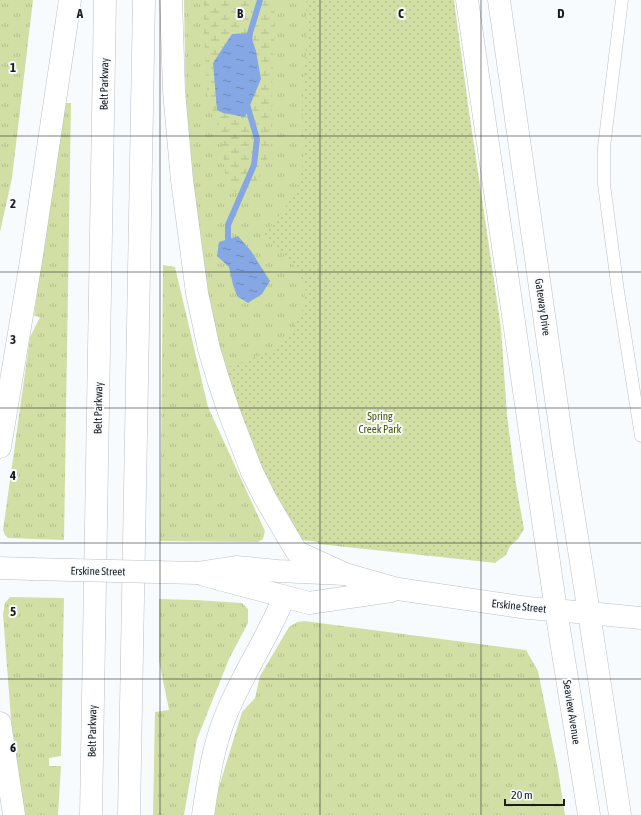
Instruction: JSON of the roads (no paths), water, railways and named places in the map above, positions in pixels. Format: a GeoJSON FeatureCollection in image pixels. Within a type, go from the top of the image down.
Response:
{"type":"FeatureCollection","features":[{"type":"Feature","properties":{"kind":"main road"},"geometry":{"type":"LineString","coordinates":[[0,447],[35,234],[70,0]]}},
{"type":"Feature","properties":{"kind":"main road","name":"Belt Parkway"},"geometry":{"type":"LineString","coordinates":[[91,815],[105,0]]}},
{"type":"Feature","properties":{"kind":"main road"},"geometry":{"type":"LineString","coordinates":[[129,815],[144,0]]}},
{"type":"Feature","properties":{"kind":"main road"},"geometry":{"type":"LineString","coordinates":[[171,0],[174,91],[182,180],[197,293],[208,342],[228,412],[252,472],[268,504],[297,552],[345,574]]}},
{"type":"Feature","properties":{"kind":"main road"},"geometry":{"type":"LineString","coordinates":[[467,0],[556,610]]}},
{"type":"Feature","properties":{"kind":"main road","name":"Gateway Drive"},"geometry":{"type":"LineString","coordinates":[[499,0],[564,455],[590,613]]}},
{"type":"Feature","properties":{"kind":"main road","name":"Erskine Street"},"geometry":{"type":"LineString","coordinates":[[0,568],[196,573],[236,567],[278,571],[345,574],[398,590],[528,608],[641,618]]}},
{"type":"Feature","properties":{"kind":"main road","name":"Erskine Street"},"geometry":{"type":"LineString","coordinates":[[196,573],[309,603],[398,590]]}},
{"type":"Feature","properties":{"kind":"main road"},"geometry":{"type":"LineString","coordinates":[[203,815],[216,743],[224,719],[246,671],[275,619],[284,597]]}},
{"type":"Feature","properties":{"kind":"main road","name":"Seaview Avenue"},"geometry":{"type":"LineString","coordinates":[[556,610],[589,815]]}},
{"type":"Feature","properties":{"kind":"main road"},"geometry":{"type":"LineString","coordinates":[[590,613],[620,815]]}},
{"type":"Feature","properties":{"kind":"main road"},"geometry":{"type":"LineString","coordinates":[[0,724],[14,815]]}},
{"type":"Feature","properties":{"kind":"lane"},"geometry":{"type":"LineString","coordinates":[[622,0],[604,147],[604,184],[618,291],[641,436]]}},
{"type":"Feature","properties":{"kind":"water"},"geometry":{"type":"Polygon","coordinates":[[[250,33],[256,51],[261,79],[245,117],[223,113],[217,110],[213,63],[232,34],[250,33]]]}},
{"type":"Feature","properties":{"kind":"water"},"geometry":{"type":"Polygon","coordinates":[[[238,236],[251,251],[270,281],[262,294],[248,303],[237,296],[229,267],[217,256],[219,242],[238,236]]]}},
{"type":"Feature","properties":{"kind":"waterway"},"geometry":{"type":"LineString","coordinates":[[249,41],[260,0]]}},
{"type":"Feature","properties":{"kind":"waterway"},"geometry":{"type":"LineString","coordinates":[[232,245],[228,239],[228,225],[254,165],[257,139],[246,101]]}},
{"type":"Feature","properties":{"kind":"park label","name":"Spring Creek Park"},"geometry":{"type":"Point","coordinates":[380,422]}}]}
